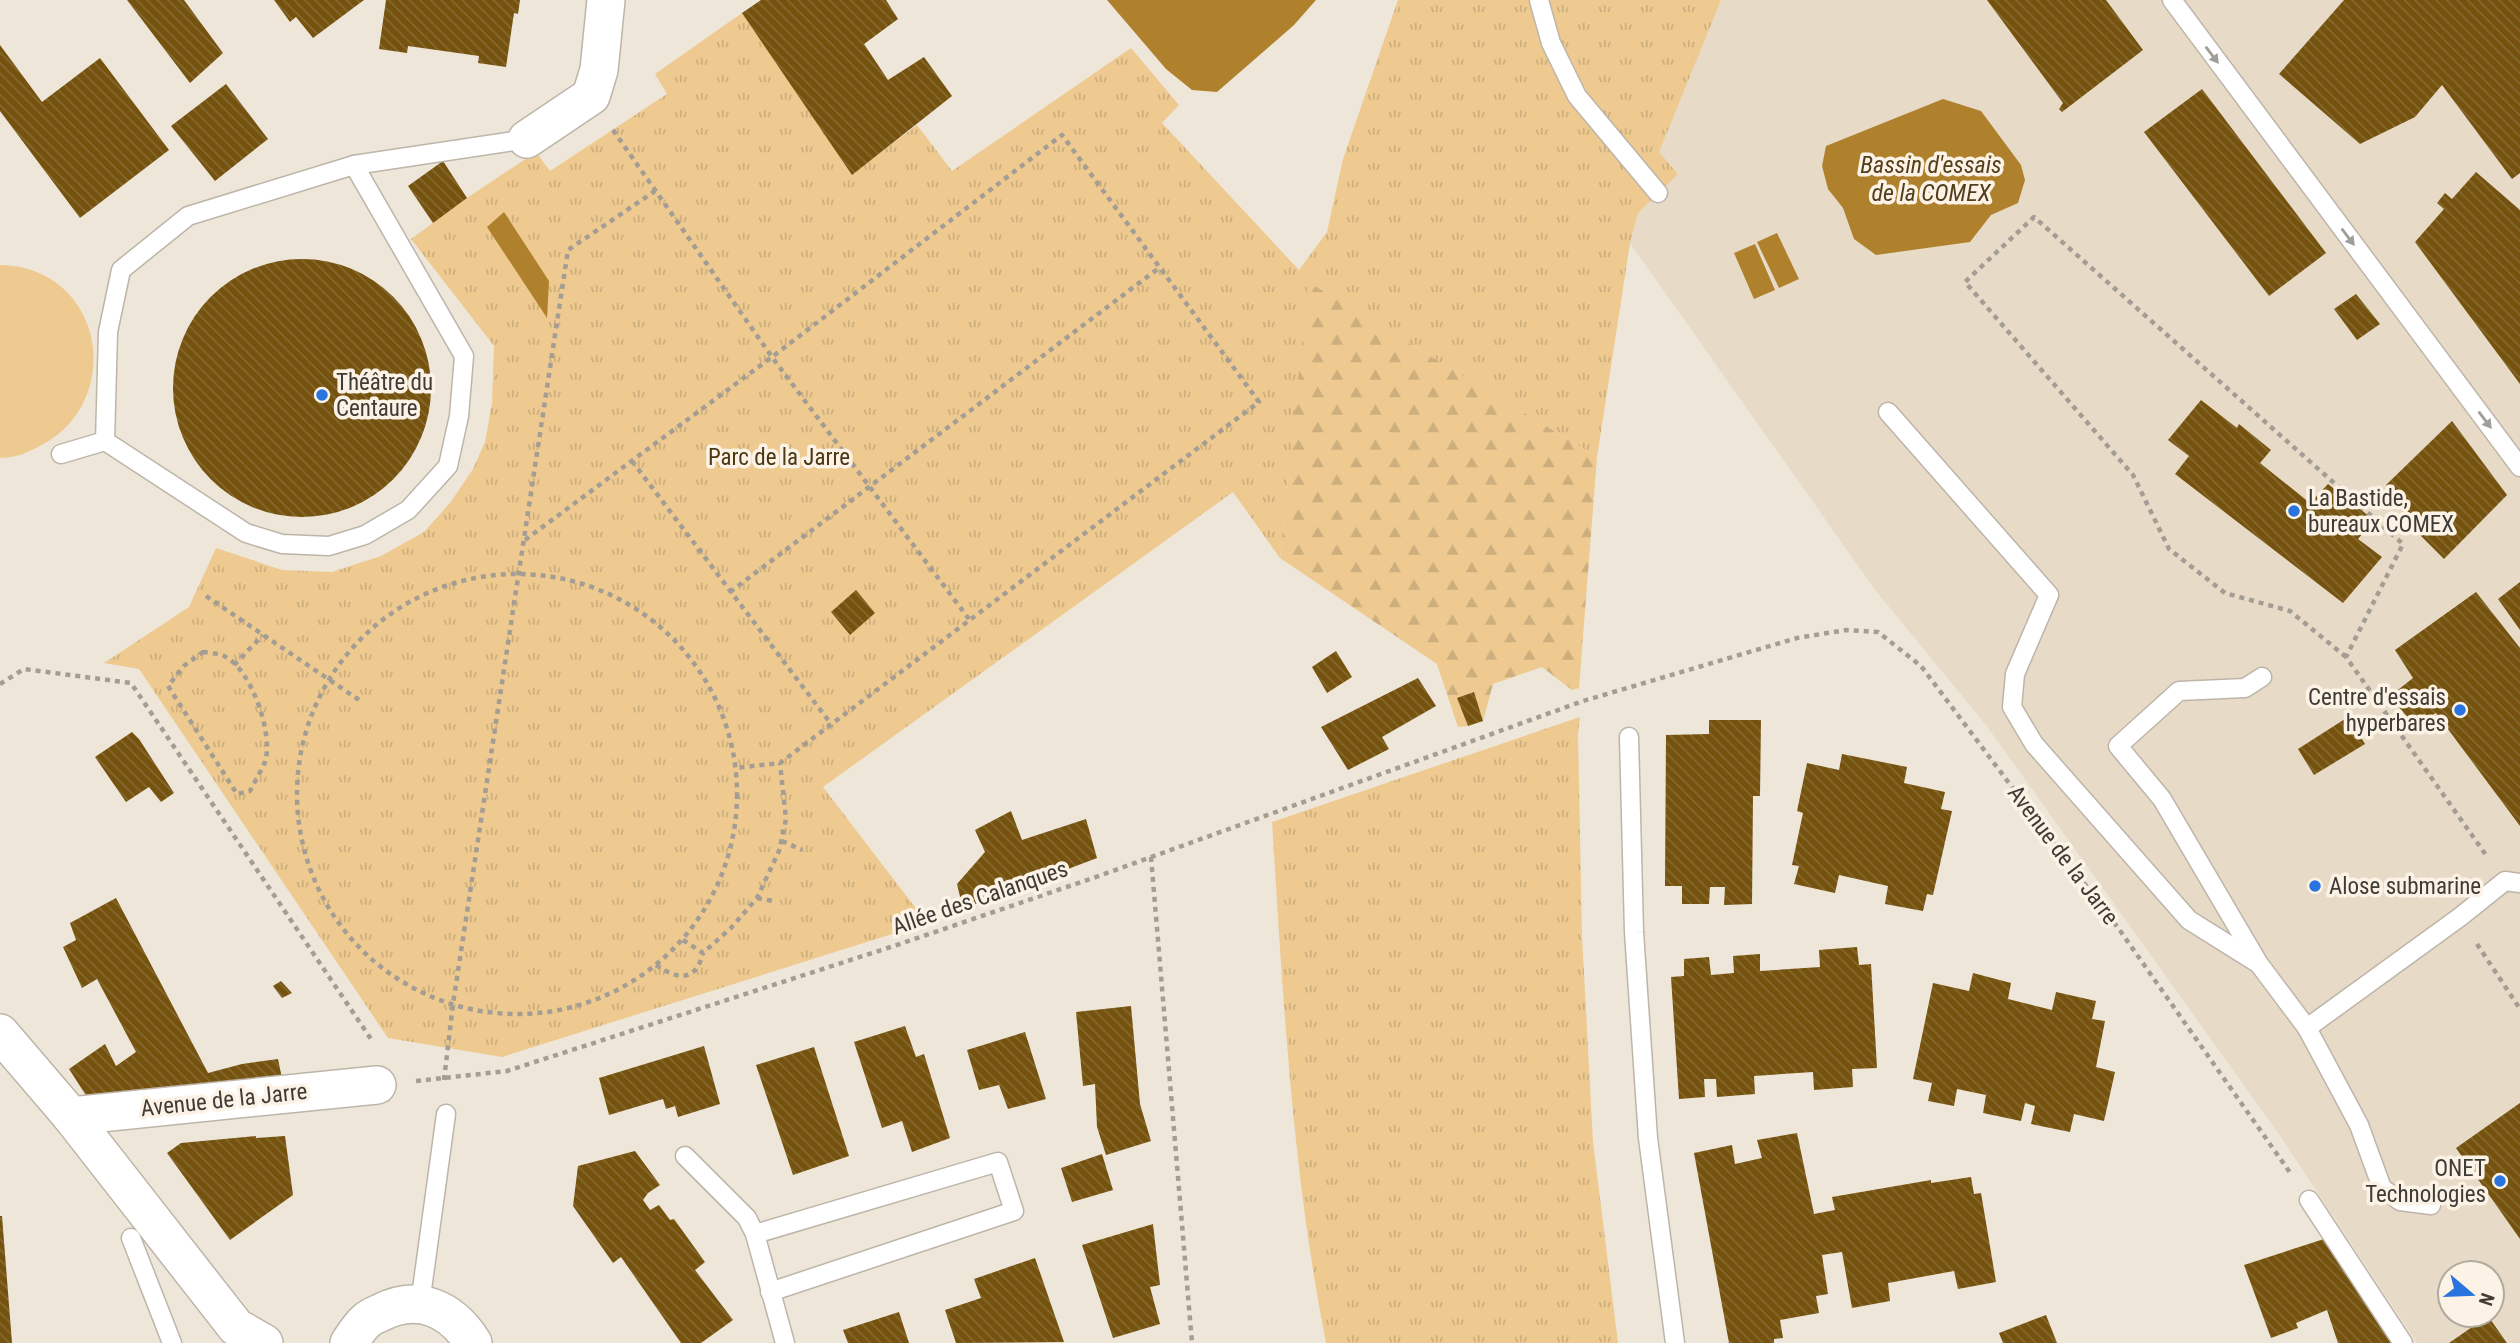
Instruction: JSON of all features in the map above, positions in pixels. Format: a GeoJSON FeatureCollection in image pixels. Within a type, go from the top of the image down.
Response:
{"type":"FeatureCollection","features":[{"type":"Feature","properties":{"kind":"street"},"geometry":{"type":"LineString","coordinates":[[527,139],[591,96],[599,71],[606,0]]}},
{"type":"Feature","properties":{"kind":"street"},"geometry":{"type":"LineString","coordinates":[[0,1033],[71,1116],[236,1327],[264,1343]]}},
{"type":"Feature","properties":{"kind":"street","name":"Avenue de la Jarre"},"geometry":{"type":"LineString","coordinates":[[71,1116],[377,1085]]}},
{"type":"Feature","properties":{"kind":"street"},"geometry":{"type":"LineString","coordinates":[[349,1343],[366,1320],[393,1306],[420,1304],[444,1312],[463,1326],[473,1343]]}},
{"type":"Feature","properties":{"kind":"lane"},"geometry":{"type":"LineString","coordinates":[[1539,0],[1550,43],[1577,96],[1658,193]]}},
{"type":"Feature","properties":{"kind":"lane"},"geometry":{"type":"LineString","coordinates":[[2172,0],[2520,467]]}},
{"type":"Feature","properties":{"kind":"lane"},"geometry":{"type":"LineString","coordinates":[[105,441],[108,332],[121,270],[188,216],[355,165],[527,139]]}},
{"type":"Feature","properties":{"kind":"lane"},"geometry":{"type":"LineString","coordinates":[[61,454],[105,441],[246,533],[282,544],[329,547],[365,535],[408,510],[448,466],[459,416],[464,356],[355,165]]}},
{"type":"Feature","properties":{"kind":"lane"},"geometry":{"type":"LineString","coordinates":[[1888,412],[2049,595],[2015,674],[2012,707],[2034,744],[2189,920],[2259,964]]}},
{"type":"Feature","properties":{"kind":"lane"},"geometry":{"type":"LineString","coordinates":[[2262,677],[2245,688],[2179,691],[2118,746],[2162,799],[2259,964],[2306,1028],[2359,1125],[2382,1188],[2400,1200],[2431,1205]]}},
{"type":"Feature","properties":{"kind":"lane"},"geometry":{"type":"LineString","coordinates":[[1629,737],[1634,932],[1648,1138],[1675,1343]]}},
{"type":"Feature","properties":{"kind":"lane"},"geometry":{"type":"LineString","coordinates":[[2306,1028],[2512,882]]}},
{"type":"Feature","properties":{"kind":"lane"},"geometry":{"type":"LineString","coordinates":[[420,1304],[446,1114]]}},
{"type":"Feature","properties":{"kind":"lane"},"geometry":{"type":"LineString","coordinates":[[685,1156],[747,1218],[755,1234],[785,1343]]}},
{"type":"Feature","properties":{"kind":"lane"},"geometry":{"type":"LineString","coordinates":[[755,1234],[998,1162],[1014,1211],[770,1292]]}},
{"type":"Feature","properties":{"kind":"lane"},"geometry":{"type":"LineString","coordinates":[[2308,1200],[2403,1343]]}},
{"type":"Feature","properties":{"kind":"lane"},"geometry":{"type":"LineString","coordinates":[[131,1238],[172,1343]]}},
{"type":"Feature","properties":{"kind":"path"},"geometry":{"type":"LineString","coordinates":[[591,96],[772,357],[969,619]]}},
{"type":"Feature","properties":{"kind":"path"},"geometry":{"type":"LineString","coordinates":[[525,540],[772,357],[1062,135],[1259,402],[780,763],[735,768]]}},
{"type":"Feature","properties":{"kind":"path"},"geometry":{"type":"LineString","coordinates":[[446,1114],[444,1078],[453,1004],[568,250],[655,191]]}},
{"type":"Feature","properties":{"kind":"path"},"geometry":{"type":"LineString","coordinates":[[2346,657],[2403,544],[2034,217],[1965,282],[2133,475],[2169,549],[2225,593],[2290,611],[2346,657],[2512,882]]}},
{"type":"Feature","properties":{"kind":"path"},"geometry":{"type":"LineString","coordinates":[[730,592],[1159,268]]}},
{"type":"Feature","properties":{"kind":"path"},"geometry":{"type":"LineString","coordinates":[[632,461],[831,724]]}},
{"type":"Feature","properties":{"kind":"path"},"geometry":{"type":"LineString","coordinates":[[520,573],[575,581],[626,602],[671,635],[705,679],[728,731],[737,786],[733,841],[714,894],[682,940],[656,965],[605,997],[547,1013],[486,1013],[429,997],[377,966],[336,921],[308,867],[297,808],[301,748],[322,691],[329,681],[357,642],[404,604],[460,580],[520,573]]}},
{"type":"Feature","properties":{"kind":"path"},"geometry":{"type":"LineString","coordinates":[[206,596],[362,702]]}},
{"type":"Feature","properties":{"kind":"path","name":"Avenue de la Jarre"},"geometry":{"type":"LineString","coordinates":[[1583,701],[1797,638],[1846,630],[1878,632],[1921,666],[2121,932],[2308,1200]]}},
{"type":"Feature","properties":{"kind":"path"},"geometry":{"type":"LineString","coordinates":[[233,665],[263,635]]}},
{"type":"Feature","properties":{"kind":"path"},"geometry":{"type":"LineString","coordinates":[[203,652],[225,656],[233,665],[245,675],[257,695],[264,723],[266,759],[250,791],[237,794],[168,686],[185,665],[203,652]]}},
{"type":"Feature","properties":{"kind":"path"},"geometry":{"type":"LineString","coordinates":[[0,684],[24,669],[131,683],[377,1048]]}},
{"type":"Feature","properties":{"kind":"path","name":"Allée des Calanques"},"geometry":{"type":"LineString","coordinates":[[377,1085],[506,1071],[897,945],[1151,858],[1583,701]]}},
{"type":"Feature","properties":{"kind":"path"},"geometry":{"type":"LineString","coordinates":[[656,965],[671,975],[689,975],[700,967],[703,953],[731,928],[757,898],[779,852],[786,820],[780,763]]}},
{"type":"Feature","properties":{"kind":"path"},"geometry":{"type":"LineString","coordinates":[[782,841],[802,849]]}},
{"type":"Feature","properties":{"kind":"path"},"geometry":{"type":"LineString","coordinates":[[1151,858],[1192,1343]]}},
{"type":"Feature","properties":{"kind":"path"},"geometry":{"type":"LineString","coordinates":[[757,898],[773,901]]}},
{"type":"Feature","properties":{"kind":"path"},"geometry":{"type":"LineString","coordinates":[[2459,917],[2520,1009]]}},
{"type":"Feature","properties":{"kind":"path"},"geometry":{"type":"LineString","coordinates":[[682,940],[703,953]]}},
{"type":"Feature","properties":{"kind":"shaded area"},"geometry":{"type":"Polygon","coordinates":[[[1714,0],[2520,0],[2520,1343],[2417,1343],[2281,1137],[1986,725],[1876,591],[1630,243],[1638,212],[1678,174],[1659,152],[1714,0]]]}},
{"type":"Feature","properties":{"kind":"green space","name":"Parc de la Jarre"},"geometry":{"type":"Polygon","coordinates":[[[1398,0],[1721,0],[1659,152],[1678,174],[1638,213],[1630,243],[1597,457],[1309,283],[1280,558],[1233,492],[823,787],[927,923],[502,1057],[388,1038],[139,669],[104,663],[189,607],[216,548],[282,570],[332,572],[381,556],[424,532],[450,503],[473,469],[485,442],[492,403],[494,346],[411,239],[536,152],[550,171],[667,94],[655,74],[742,13],[852,174],[917,125],[952,171],[1131,48],[1179,105],[1162,123],[1299,270],[1327,232],[1343,159],[1398,0]]]}},
{"type":"Feature","properties":{"kind":"green space"},"geometry":{"type":"Polygon","coordinates":[[[0,265],[35,272],[62,288],[81,311],[92,339],[93,369],[85,399],[68,425],[35,449],[0,458],[0,265]]]}},
{"type":"Feature","properties":{"kind":"green space"},"geometry":{"type":"Polygon","coordinates":[[[1308,282],[1597,457],[1579,688],[1572,690],[1542,667],[1493,684],[1483,721],[1474,693],[1458,699],[1468,726],[1458,727],[1437,664],[1280,558],[1308,282]]]}},
{"type":"Feature","properties":{"kind":"green space"},"geometry":{"type":"Polygon","coordinates":[[[1580,717],[1578,735],[1582,936],[1593,1142],[1618,1343],[1326,1343],[1305,1213],[1290,1083],[1272,822],[1580,717]]]}},
{"type":"Feature","properties":{"kind":"water"},"geometry":{"type":"Polygon","coordinates":[[[1107,0],[1316,0],[1294,25],[1217,92],[1192,90],[1166,69],[1107,0]]]}},
{"type":"Feature","properties":{"kind":"water","name":"Bassin d'essais de la COMEX"},"geometry":{"type":"Polygon","coordinates":[[[1943,99],[1981,111],[2021,165],[2025,180],[2018,203],[1991,215],[1970,242],[1876,255],[1854,239],[1843,208],[1828,189],[1822,166],[1826,146],[1943,99]]]}},
{"type":"Feature","properties":{"kind":"water"},"geometry":{"type":"Polygon","coordinates":[[[504,212],[549,281],[547,318],[487,227],[504,212]]]}},
{"type":"Feature","properties":{"kind":"water"},"geometry":{"type":"Polygon","coordinates":[[[1777,233],[1799,279],[1779,288],[1757,242],[1777,233]]]}},
{"type":"Feature","properties":{"kind":"water"},"geometry":{"type":"Polygon","coordinates":[[[1755,244],[1775,290],[1754,299],[1734,253],[1755,244]]]}},
{"type":"Feature","properties":{"kind":"building"},"geometry":{"type":"Polygon","coordinates":[[[127,0],[184,0],[223,53],[190,83],[127,0]]]}},
{"type":"Feature","properties":{"kind":"building"},"geometry":{"type":"Polygon","coordinates":[[[274,0],[364,0],[313,38],[296,17],[290,22],[274,0]]]}},
{"type":"Feature","properties":{"kind":"building"},"geometry":{"type":"Polygon","coordinates":[[[386,0],[520,0],[518,14],[514,13],[506,67],[478,63],[479,56],[408,46],[407,53],[379,49],[386,0]]]}},
{"type":"Feature","properties":{"kind":"building"},"geometry":{"type":"Polygon","coordinates":[[[761,0],[886,0],[898,19],[864,44],[888,80],[924,57],[952,96],[852,175],[742,13],[761,0]]]}},
{"type":"Feature","properties":{"kind":"building"},"geometry":{"type":"Polygon","coordinates":[[[1987,0],[2106,0],[2143,50],[2062,112],[2059,109],[2063,103],[1987,0]]]}},
{"type":"Feature","properties":{"kind":"building"},"geometry":{"type":"Polygon","coordinates":[[[2344,0],[2520,0],[2520,173],[2512,179],[2442,85],[2415,117],[2360,144],[2279,74],[2344,0]]]}},
{"type":"Feature","properties":{"kind":"building"},"geometry":{"type":"Polygon","coordinates":[[[0,45],[42,102],[100,58],[169,150],[80,218],[0,111],[0,45]]]}},
{"type":"Feature","properties":{"kind":"building"},"geometry":{"type":"Polygon","coordinates":[[[226,84],[268,139],[215,181],[171,126],[226,84]]]}},
{"type":"Feature","properties":{"kind":"building"},"geometry":{"type":"Polygon","coordinates":[[[2202,89],[2326,253],[2269,296],[2144,132],[2202,89]]]}},
{"type":"Feature","properties":{"kind":"building"},"geometry":{"type":"Polygon","coordinates":[[[443,161],[467,198],[433,223],[408,186],[443,161]]]}},
{"type":"Feature","properties":{"kind":"building"},"geometry":{"type":"Polygon","coordinates":[[[2476,172],[2520,210],[2520,384],[2415,242],[2444,209],[2437,203],[2445,193],[2452,199],[2476,172]]]}},
{"type":"Feature","properties":{"kind":"building"},"geometry":{"type":"Polygon","coordinates":[[[302,259],[327,261],[363,274],[384,288],[402,306],[416,327],[426,351],[431,388],[429,413],[416,449],[402,470],[384,488],[363,502],[339,512],[302,517],[277,515],[241,502],[220,488],[202,470],[188,449],[178,425],[173,388],[175,363],[188,327],[202,306],[220,288],[241,274],[265,264],[302,259]]]}},
{"type":"Feature","properties":{"kind":"building"},"geometry":{"type":"Polygon","coordinates":[[[2356,294],[2380,324],[2357,340],[2334,309],[2356,294]]]}},
{"type":"Feature","properties":{"kind":"building","name":"La Bastide, bureaux COMEX"},"geometry":{"type":"Polygon","coordinates":[[[2201,400],[2237,428],[2239,424],[2271,450],[2260,463],[2310,503],[2328,484],[2374,520],[2358,539],[2382,557],[2343,603],[2175,474],[2189,456],[2168,440],[2201,400]]]}},
{"type":"Feature","properties":{"kind":"building"},"geometry":{"type":"Polygon","coordinates":[[[2452,421],[2507,495],[2444,559],[2412,527],[2413,523],[2400,509],[2403,504],[2386,485],[2452,421]]]}},
{"type":"Feature","properties":{"kind":"building"},"geometry":{"type":"Polygon","coordinates":[[[2520,582],[2520,630],[2498,599],[2520,582]]]}},
{"type":"Feature","properties":{"kind":"building"},"geometry":{"type":"Polygon","coordinates":[[[856,590],[875,613],[850,635],[831,612],[856,590]]]}},
{"type":"Feature","properties":{"kind":"building","name":"Centre d'essais hyperbares"},"geometry":{"type":"Polygon","coordinates":[[[2476,592],[2520,648],[2520,826],[2436,713],[2414,725],[2398,706],[2394,693],[2413,678],[2395,650],[2476,592]]]}},
{"type":"Feature","properties":{"kind":"building"},"geometry":{"type":"Polygon","coordinates":[[[1336,651],[1352,677],[1327,693],[1312,667],[1336,651]]]}},
{"type":"Feature","properties":{"kind":"building"},"geometry":{"type":"Polygon","coordinates":[[[1418,678],[1436,706],[1382,737],[1389,749],[1348,770],[1321,727],[1418,678]]]}},
{"type":"Feature","properties":{"kind":"building"},"geometry":{"type":"Polygon","coordinates":[[[1474,692],[1483,721],[1468,726],[1457,698],[1474,692]]]}},
{"type":"Feature","properties":{"kind":"building"},"geometry":{"type":"Polygon","coordinates":[[[2348,717],[2365,744],[2314,775],[2298,749],[2348,717]]]}},
{"type":"Feature","properties":{"kind":"building"},"geometry":{"type":"Polygon","coordinates":[[[1709,720],[1761,720],[1760,796],[1753,796],[1752,904],[1724,905],[1725,887],[1710,887],[1709,904],[1682,904],[1682,886],[1665,886],[1666,735],[1709,734],[1709,720]]]}},
{"type":"Feature","properties":{"kind":"building"},"geometry":{"type":"Polygon","coordinates":[[[132,732],[174,793],[161,802],[149,787],[126,802],[95,757],[132,732]]]}},
{"type":"Feature","properties":{"kind":"building"},"geometry":{"type":"Polygon","coordinates":[[[1842,754],[1907,767],[1904,783],[1945,792],[1941,809],[1952,811],[1933,895],[1927,894],[1923,911],[1885,904],[1888,886],[1839,875],[1835,893],[1794,884],[1799,866],[1792,865],[1803,813],[1797,811],[1807,763],[1839,770],[1842,754]]]}},
{"type":"Feature","properties":{"kind":"building"},"geometry":{"type":"Polygon","coordinates":[[[1011,811],[1022,840],[1086,819],[1097,858],[963,909],[957,884],[985,852],[975,830],[1011,811]]]}},
{"type":"Feature","properties":{"kind":"building"},"geometry":{"type":"Polygon","coordinates":[[[116,898],[208,1073],[242,1064],[278,1059],[283,1083],[89,1100],[69,1069],[105,1044],[116,1066],[136,1052],[97,979],[82,988],[63,947],[76,940],[70,923],[116,898]]]}},
{"type":"Feature","properties":{"kind":"building"},"geometry":{"type":"Polygon","coordinates":[[[1857,947],[1859,965],[1871,964],[1877,1068],[1852,1069],[1853,1087],[1814,1090],[1813,1072],[1754,1076],[1755,1094],[1717,1097],[1716,1079],[1704,1079],[1705,1097],[1679,1099],[1671,977],[1684,976],[1684,959],[1709,957],[1711,975],[1734,973],[1733,956],[1760,954],[1760,971],[1820,967],[1819,950],[1857,947]]]}},
{"type":"Feature","properties":{"kind":"building"},"geometry":{"type":"Polygon","coordinates":[[[1973,973],[2011,983],[2008,999],[2052,1010],[2056,992],[2096,1001],[2092,1019],[2105,1021],[2096,1067],[2115,1072],[2104,1121],[2074,1114],[2070,1132],[2031,1124],[2035,1106],[2025,1103],[2021,1121],[1983,1113],[1986,1095],[1957,1089],[1954,1106],[1928,1101],[1932,1083],[1913,1079],[1933,983],[1969,991],[1973,973]]]}},
{"type":"Feature","properties":{"kind":"building"},"geometry":{"type":"Polygon","coordinates":[[[281,981],[292,993],[282,998],[273,986],[281,981]]]}},
{"type":"Feature","properties":{"kind":"building"},"geometry":{"type":"Polygon","coordinates":[[[1131,1006],[1140,1104],[1151,1141],[1106,1155],[1097,1127],[1095,1084],[1083,1086],[1076,1012],[1131,1006]]]}},
{"type":"Feature","properties":{"kind":"building"},"geometry":{"type":"Polygon","coordinates":[[[905,1026],[916,1057],[924,1054],[950,1138],[912,1152],[902,1121],[882,1128],[854,1042],[905,1026]]]}},
{"type":"Feature","properties":{"kind":"building"},"geometry":{"type":"Polygon","coordinates":[[[1025,1032],[1046,1099],[1008,1109],[999,1085],[979,1090],[967,1050],[1025,1032]]]}},
{"type":"Feature","properties":{"kind":"building"},"geometry":{"type":"Polygon","coordinates":[[[704,1046],[720,1104],[678,1117],[675,1106],[666,1109],[663,1099],[609,1115],[599,1078],[704,1046]]]}},
{"type":"Feature","properties":{"kind":"building"},"geometry":{"type":"Polygon","coordinates":[[[814,1047],[849,1156],[793,1175],[756,1065],[814,1047]]]}},
{"type":"Feature","properties":{"kind":"building","name":"ONET Technologies"},"geometry":{"type":"Polygon","coordinates":[[[2520,1103],[2520,1239],[2456,1148],[2520,1103]]]}},
{"type":"Feature","properties":{"kind":"building"},"geometry":{"type":"Polygon","coordinates":[[[1797,1133],[1814,1214],[1835,1210],[1832,1197],[1931,1180],[1931,1183],[1971,1177],[1974,1194],[1981,1193],[1996,1282],[1958,1289],[1954,1271],[1888,1283],[1890,1301],[1852,1308],[1842,1252],[1822,1255],[1828,1294],[1816,1296],[1819,1313],[1780,1320],[1783,1338],[1774,1339],[1774,1343],[1729,1343],[1694,1153],[1732,1145],[1735,1164],[1762,1158],[1757,1140],[1797,1133]]]}},
{"type":"Feature","properties":{"kind":"building"},"geometry":{"type":"Polygon","coordinates":[[[285,1136],[293,1195],[230,1240],[167,1153],[181,1143],[285,1136]]]}},
{"type":"Feature","properties":{"kind":"building"},"geometry":{"type":"Polygon","coordinates":[[[635,1151],[660,1185],[643,1200],[650,1210],[659,1205],[670,1220],[674,1219],[705,1262],[695,1270],[733,1320],[701,1343],[681,1343],[621,1257],[613,1263],[573,1206],[578,1166],[635,1151]]]}},
{"type":"Feature","properties":{"kind":"building"},"geometry":{"type":"Polygon","coordinates":[[[1102,1154],[1113,1190],[1072,1202],[1061,1168],[1102,1154]]]}},
{"type":"Feature","properties":{"kind":"building"},"geometry":{"type":"Polygon","coordinates":[[[2,1216],[12,1343],[0,1343],[2,1216]]]}},
{"type":"Feature","properties":{"kind":"building"},"geometry":{"type":"Polygon","coordinates":[[[1153,1224],[1160,1285],[1150,1287],[1160,1324],[1113,1338],[1082,1245],[1153,1224]]]}},
{"type":"Feature","properties":{"kind":"building"},"geometry":{"type":"Polygon","coordinates":[[[2324,1239],[2394,1343],[2338,1343],[2327,1310],[2296,1323],[2298,1328],[2271,1338],[2244,1265],[2324,1239]]]}},
{"type":"Feature","properties":{"kind":"building"},"geometry":{"type":"Polygon","coordinates":[[[1035,1258],[1064,1342],[956,1343],[945,1310],[981,1298],[974,1279],[1035,1258]]]}},
{"type":"Feature","properties":{"kind":"building"},"geometry":{"type":"Polygon","coordinates":[[[899,1312],[909,1343],[848,1343],[843,1330],[899,1312]]]}},
{"type":"Feature","properties":{"kind":"building"},"geometry":{"type":"Polygon","coordinates":[[[2046,1315],[2057,1343],[2003,1343],[1999,1333],[2046,1315]]]}},
{"type":"Feature","properties":{"kind":"building"},"geometry":{"type":"Polygon","coordinates":[[[2469,1329],[2497,1329],[2507,1343],[2449,1343],[2469,1329]]]}},
{"type":"Feature","properties":{"kind":"place","name":"Théâtre du Centaure"},"geometry":{"type":"Point","coordinates":[322,395]}},
{"type":"Feature","properties":{"kind":"place","name":"La Bastide, bureaux COMEX"},"geometry":{"type":"Point","coordinates":[2294,511]}},
{"type":"Feature","properties":{"kind":"place","name":"Centre d'essais hyperbares"},"geometry":{"type":"Point","coordinates":[2460,710]}},
{"type":"Feature","properties":{"kind":"place","name":"Alose submarine"},"geometry":{"type":"Point","coordinates":[2315,886]}},
{"type":"Feature","properties":{"kind":"place","name":"ONET Technologies"},"geometry":{"type":"Point","coordinates":[2500,1181]}}]}
